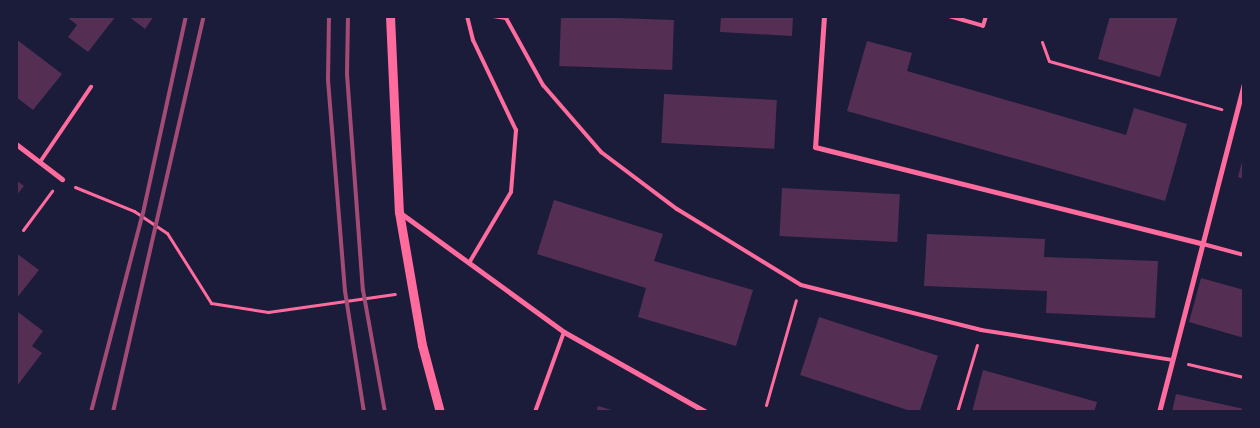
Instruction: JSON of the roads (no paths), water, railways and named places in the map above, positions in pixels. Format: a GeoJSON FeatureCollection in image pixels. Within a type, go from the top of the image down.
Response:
{"type":"FeatureCollection","features":[{"type":"Feature","properties":{"kind":"street"},"geometry":{"type":"LineString","coordinates":[[390,16],[399,212],[413,292],[440,412]]}},
{"type":"Feature","properties":{"kind":"street"},"geometry":{"type":"LineString","coordinates":[[824,16],[815,147],[1202,244]]}},
{"type":"Feature","properties":{"kind":"street"},"geometry":{"type":"LineString","coordinates":[[1159,412],[1244,83]]}},
{"type":"Feature","properties":{"kind":"street"},"geometry":{"type":"LineString","coordinates":[[16,144],[62,179]]}},
{"type":"Feature","properties":{"kind":"street"},"geometry":{"type":"LineString","coordinates":[[399,212],[564,332],[706,412]]}},
{"type":"Feature","properties":{"kind":"lane"},"geometry":{"type":"LineString","coordinates":[[467,16],[473,40],[516,130],[510,192],[469,263]]}},
{"type":"Feature","properties":{"kind":"lane"},"geometry":{"type":"LineString","coordinates":[[493,16],[506,18],[543,85],[601,152],[677,210],[801,285],[981,330],[1172,360]]}},
{"type":"Feature","properties":{"kind":"lane"},"geometry":{"type":"LineString","coordinates":[[949,16],[983,26],[986,16]]}},
{"type":"Feature","properties":{"kind":"lane"},"geometry":{"type":"LineString","coordinates":[[40,162],[92,87]]}},
{"type":"Feature","properties":{"kind":"lane"},"geometry":{"type":"LineString","coordinates":[[1202,244],[1244,255]]}},
{"type":"Feature","properties":{"kind":"lane"},"geometry":{"type":"LineString","coordinates":[[535,412],[564,332]]}},
{"type":"Feature","properties":{"kind":"railway"},"geometry":{"type":"LineString","coordinates":[[91,412],[143,213],[186,16]]}},
{"type":"Feature","properties":{"kind":"railway"},"geometry":{"type":"LineString","coordinates":[[113,412],[204,16]]}},
{"type":"Feature","properties":{"kind":"railway"},"geometry":{"type":"LineString","coordinates":[[329,16],[328,80],[345,291],[364,412]]}},
{"type":"Feature","properties":{"kind":"railway"},"geometry":{"type":"LineString","coordinates":[[348,16],[347,74],[363,290],[385,412]]}}]}
